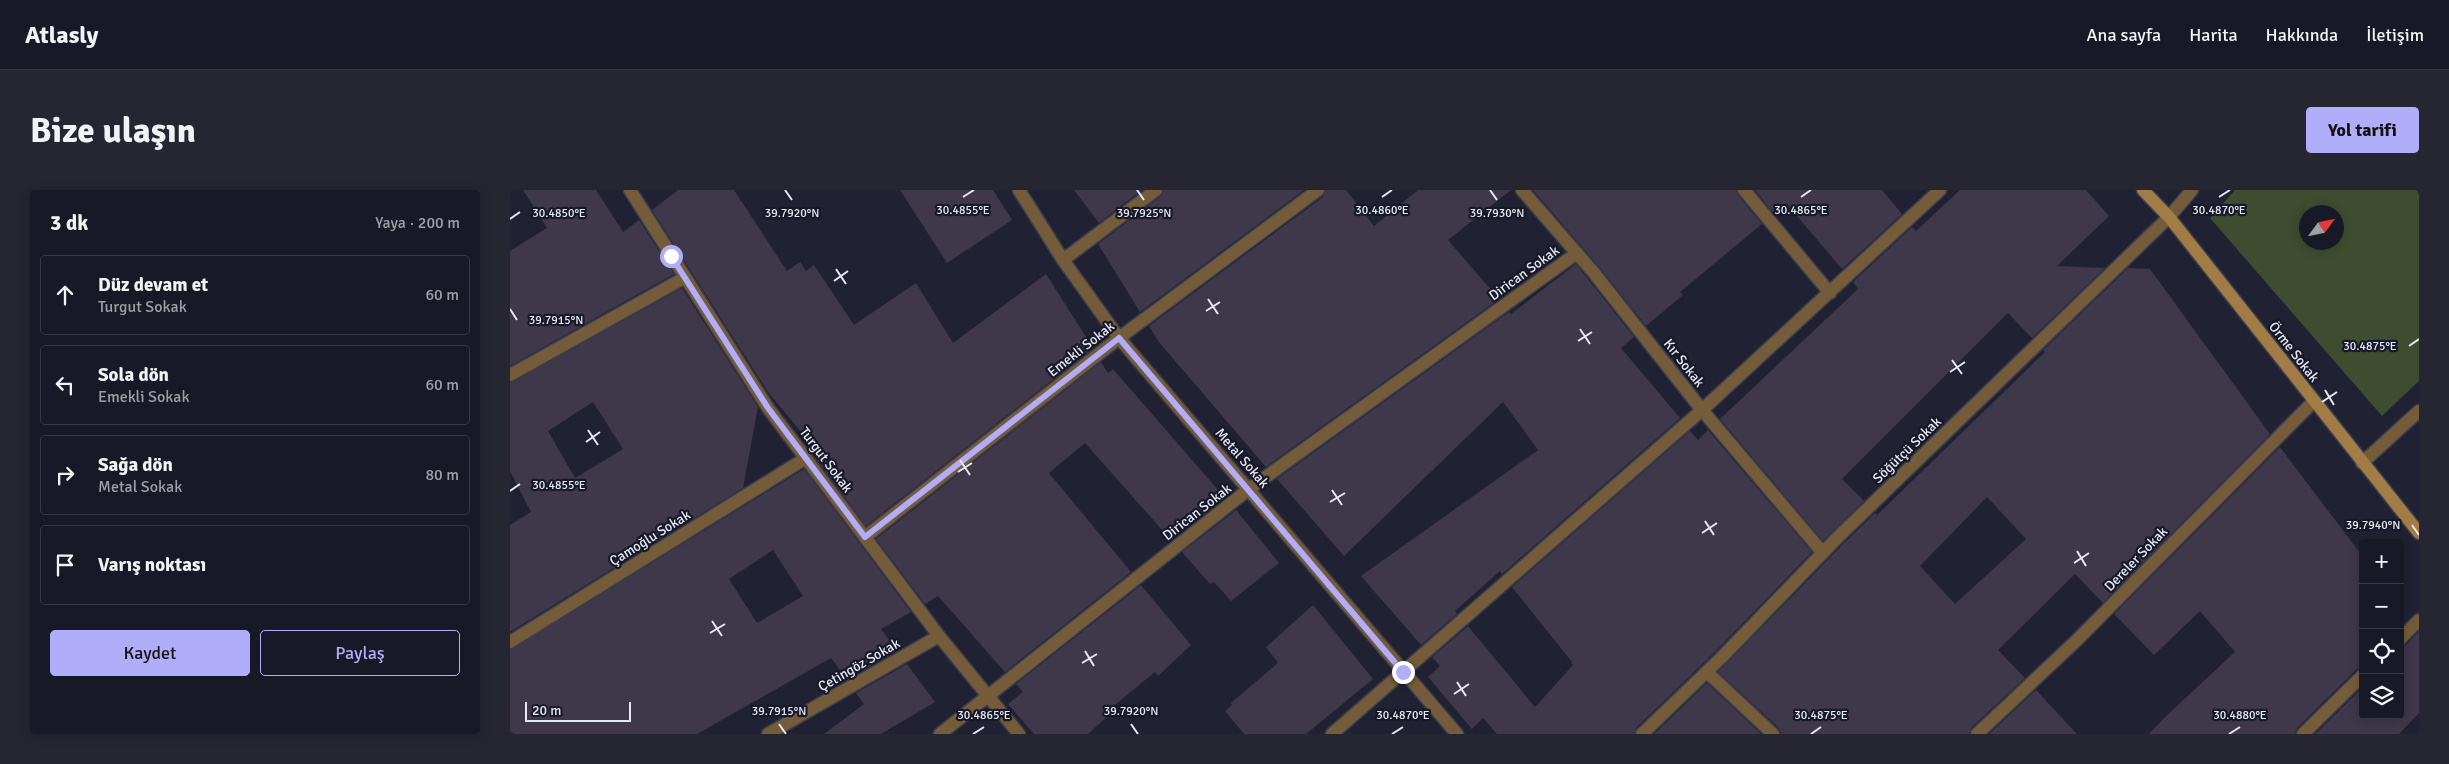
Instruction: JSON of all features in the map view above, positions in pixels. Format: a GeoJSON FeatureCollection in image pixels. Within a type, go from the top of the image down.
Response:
{"type":"FeatureCollection","features":[{"type":"Feature","properties":{"kind":"main road","name":"Örme Sokak"},"geometry":{"type":"LineString","coordinates":[[2144,190],[2169,217],[2419,533]]}},
{"type":"Feature","properties":{"kind":"street","name":"Turgut Sokak"},"geometry":{"type":"LineString","coordinates":[[630,190],[768,408],[939,636],[1019,734]]}},
{"type":"Feature","properties":{"kind":"street","name":"Metal Sokak"},"geometry":{"type":"LineString","coordinates":[[1019,190],[1064,260],[1119,338],[1457,734]]}},
{"type":"Feature","properties":{"kind":"street"},"geometry":{"type":"LineString","coordinates":[[1064,260],[1156,190]]}},
{"type":"Feature","properties":{"kind":"street","name":"Emekli Sokak"},"geometry":{"type":"LineString","coordinates":[[865,537],[1119,338],[1318,190]]}},
{"type":"Feature","properties":{"kind":"street","name":"Kır Sokak"},"geometry":{"type":"LineString","coordinates":[[1522,190],[1577,254],[1702,410],[1823,553]]}},
{"type":"Feature","properties":{"kind":"street"},"geometry":{"type":"LineString","coordinates":[[1744,190],[1830,293]]}},
{"type":"Feature","properties":{"kind":"street"},"geometry":{"type":"LineString","coordinates":[[1332,734],[1702,410],[1830,293],[1926,194],[1940,190]]}},
{"type":"Feature","properties":{"kind":"street","name":"Söğütçü Sokak"},"geometry":{"type":"LineString","coordinates":[[1642,734],[1707,672],[1823,553],[2169,217],[2192,190]]}},
{"type":"Feature","properties":{"kind":"street","name":"Dirican Sokak"},"geometry":{"type":"LineString","coordinates":[[940,734],[1249,490],[1577,254]]}},
{"type":"Feature","properties":{"kind":"street"},"geometry":{"type":"LineString","coordinates":[[510,375],[684,278]]}},
{"type":"Feature","properties":{"kind":"street","name":"Dereler Sokak"},"geometry":{"type":"LineString","coordinates":[[1976,734],[2077,640],[2314,402]]}},
{"type":"Feature","properties":{"kind":"street"},"geometry":{"type":"LineString","coordinates":[[2362,462],[2419,411]]}},
{"type":"Feature","properties":{"kind":"street","name":"Çamoğlu Sokak"},"geometry":{"type":"LineString","coordinates":[[510,642],[806,458]]}},
{"type":"Feature","properties":{"kind":"street"},"geometry":{"type":"LineString","coordinates":[[2404,635],[2419,620]]}},
{"type":"Feature","properties":{"kind":"street","name":"Çetingöz Sokak"},"geometry":{"type":"LineString","coordinates":[[768,734],[939,636]]}},
{"type":"Feature","properties":{"kind":"street"},"geometry":{"type":"LineString","coordinates":[[1707,672],[1773,734]]}},
{"type":"Feature","properties":{"kind":"street"},"geometry":{"type":"LineString","coordinates":[[2303,734],[2359,680]]}},
{"type":"Feature","properties":{"kind":"green space"},"geometry":{"type":"Polygon","coordinates":[[[2235,190],[2419,190],[2419,381],[2382,416],[2210,218],[2235,190]]]}},
{"type":"Feature","properties":{"kind":"building"},"geometry":{"type":"Polygon","coordinates":[[[523,190],[596,190],[623,232],[639,220],[674,274],[510,366],[510,251],[547,228],[523,190]]]}},
{"type":"Feature","properties":{"kind":"building"},"geometry":{"type":"Polygon","coordinates":[[[678,190],[734,190],[787,271],[800,262],[806,271],[814,265],[854,325],[916,283],[953,343],[1046,274],[1093,348],[866,526],[815,457],[819,454],[768,392],[652,210],[678,190]]]}},
{"type":"Feature","properties":{"kind":"building"},"geometry":{"type":"Polygon","coordinates":[[[900,190],[993,190],[1012,220],[947,263],[900,190]]]}},
{"type":"Feature","properties":{"kind":"building"},"geometry":{"type":"Polygon","coordinates":[[[1074,190],[1142,190],[1099,223],[1074,190]]]}},
{"type":"Feature","properties":{"kind":"building"},"geometry":{"type":"Polygon","coordinates":[[[1164,190],[1304,190],[1140,312],[1098,244],[1161,196],[1164,190]]]}},
{"type":"Feature","properties":{"kind":"building"},"geometry":{"type":"Polygon","coordinates":[[[1326,190],[1346,190],[1374,226],[1418,190],[1511,190],[1448,240],[1499,299],[1266,467],[1158,341],[1149,326],[1323,197],[1326,190]]]}},
{"type":"Feature","properties":{"kind":"building"},"geometry":{"type":"Polygon","coordinates":[[[1533,190],[1736,190],[1762,224],[1680,292],[1683,295],[1646,326],[1600,268],[1533,190]]]}},
{"type":"Feature","properties":{"kind":"building"},"geometry":{"type":"Polygon","coordinates":[[[1755,190],[1882,190],[1902,214],[1842,269],[1786,203],[1774,214],[1755,190]]]}},
{"type":"Feature","properties":{"kind":"building"},"geometry":{"type":"Polygon","coordinates":[[[1960,190],[2086,190],[2109,216],[2057,266],[2105,268],[2032,338],[2008,313],[1842,479],[1864,501],[1823,541],[1720,419],[1858,289],[1853,282],[1912,227],[1916,231],[1960,190]]]}},
{"type":"Feature","properties":{"kind":"building"},"geometry":{"type":"Polygon","coordinates":[[[1576,264],[1634,337],[1621,348],[1680,418],[1502,574],[1500,571],[1455,611],[1457,614],[1421,645],[1361,576],[1538,450],[1503,402],[1344,556],[1277,479],[1509,312],[1511,314],[1576,264]]]}},
{"type":"Feature","properties":{"kind":"building"},"geometry":{"type":"Polygon","coordinates":[[[2128,268],[2150,269],[2270,434],[2103,603],[2075,574],[1998,650],[2025,678],[1971,728],[1969,734],[1781,734],[1779,728],[1718,672],[1843,544],[1875,513],[1877,515],[2045,352],[2043,350],[2128,268]],[[1987,497],[1920,566],[1955,604],[2026,539],[1987,497]]]}},
{"type":"Feature","properties":{"kind":"building"},"geometry":{"type":"Polygon","coordinates":[[[682,288],[758,407],[743,488],[510,632],[510,525],[531,512],[510,471],[510,383],[682,288]],[[593,402],[548,431],[575,478],[623,449],[593,402]]]}},
{"type":"Feature","properties":{"kind":"building"},"geometry":{"type":"Polygon","coordinates":[[[1101,362],[1108,373],[1113,369],[1225,498],[1171,540],[1085,443],[1049,473],[1131,572],[1005,672],[938,596],[925,604],[876,539],[1101,362]]]}},
{"type":"Feature","properties":{"kind":"building"},"geometry":{"type":"Polygon","coordinates":[[[1708,430],[1812,552],[1716,651],[1636,728],[1634,734],[1497,734],[1483,718],[1472,729],[1428,677],[1440,666],[1432,657],[1468,626],[1535,707],[1573,665],[1512,587],[1690,431],[1698,440],[1708,430]]]}},
{"type":"Feature","properties":{"kind":"building"},"geometry":{"type":"Polygon","coordinates":[[[2280,447],[2359,552],[2359,668],[2297,728],[2295,734],[2149,734],[2235,652],[2200,611],[2154,655],[2114,614],[2280,447]]]}},
{"type":"Feature","properties":{"kind":"building"},"geometry":{"type":"Polygon","coordinates":[[[804,469],[911,612],[881,629],[897,651],[847,679],[831,658],[697,734],[510,734],[510,650],[804,469]],[[773,550],[729,579],[757,623],[803,596],[773,550]]]}},
{"type":"Feature","properties":{"kind":"building"},"geometry":{"type":"Polygon","coordinates":[[[1236,510],[1279,563],[1231,601],[1214,582],[1210,584],[1182,552],[1236,510]]]}},
{"type":"Feature","properties":{"kind":"building"},"geometry":{"type":"Polygon","coordinates":[[[1141,585],[1191,645],[1158,676],[1155,672],[1105,713],[1108,716],[1088,734],[1034,734],[1008,704],[1023,692],[1016,684],[1141,585]]]}},
{"type":"Feature","properties":{"kind":"building"},"geometry":{"type":"Polygon","coordinates":[[[1313,605],[1373,679],[1306,734],[1244,734],[1225,711],[1232,705],[1231,703],[1278,663],[1266,647],[1313,605]]]}},
{"type":"Feature","properties":{"kind":"building"},"geometry":{"type":"Polygon","coordinates":[[[2419,631],[2419,713],[2399,734],[2315,734],[2359,691],[2359,719],[2404,719],[2404,646],[2419,631]]]}},
{"type":"Feature","properties":{"kind":"building"},"geometry":{"type":"Polygon","coordinates":[[[907,664],[935,702],[881,734],[824,734],[864,704],[856,693],[907,664]]]}},
{"type":"Feature","properties":{"kind":"building"},"geometry":{"type":"Polygon","coordinates":[[[1707,683],[1761,734],[1654,734],[1707,683]]]}},
{"type":"Feature","properties":{"kind":"building"},"geometry":{"type":"Polygon","coordinates":[[[2036,690],[2077,734],[1989,734],[2036,690]]]}},
{"type":"Feature","properties":{"kind":"route"},"geometry":{"type":"LineString","coordinates":[[671,256],[768,408],[865,537],[1119,338],[1403,672]]}}]}
